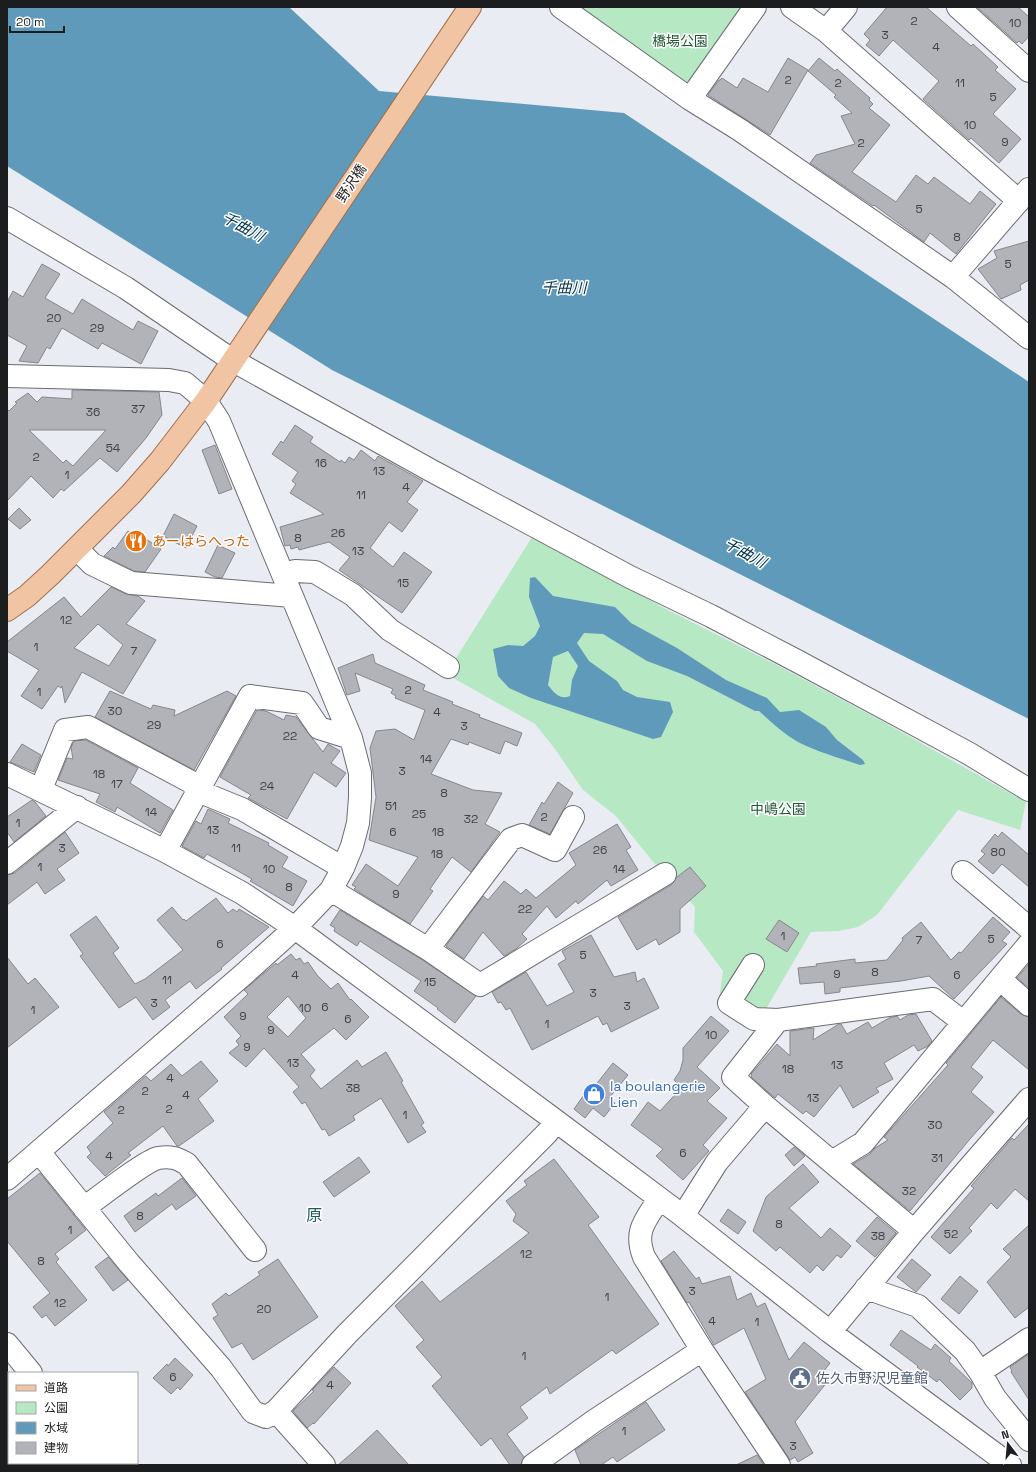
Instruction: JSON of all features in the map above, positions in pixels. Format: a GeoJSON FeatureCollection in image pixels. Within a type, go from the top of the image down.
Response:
{"type":"FeatureCollection","features":[{"type":"Feature","properties":{"kind":"main road","name":"野沢橋"},"geometry":{"type":"LineString","coordinates":[[7,610],[38,586],[76,549],[131,494],[160,461],[206,401],[232,360],[470,7]]}},
{"type":"Feature","properties":{"kind":"street"},"geometry":{"type":"LineString","coordinates":[[561,7],[690,99],[740,130],[953,277],[1029,338]]}},
{"type":"Feature","properties":{"kind":"street"},"geometry":{"type":"LineString","coordinates":[[690,99],[755,7]]}},
{"type":"Feature","properties":{"kind":"street"},"geometry":{"type":"LineString","coordinates":[[792,7],[826,31],[1024,195],[953,277]]}},
{"type":"Feature","properties":{"kind":"street"},"geometry":{"type":"LineString","coordinates":[[826,31],[846,7]]}},
{"type":"Feature","properties":{"kind":"street"},"geometry":{"type":"LineString","coordinates":[[958,7],[1029,70]]}},
{"type":"Feature","properties":{"kind":"street"},"geometry":{"type":"LineString","coordinates":[[7,218],[126,288],[232,360],[432,471],[589,555],[797,661],[968,753],[1029,790]]}},
{"type":"Feature","properties":{"kind":"street"},"geometry":{"type":"LineString","coordinates":[[7,376],[169,380],[185,383],[206,401],[219,421],[292,596],[350,738],[360,773],[358,823],[344,868],[331,890],[295,928],[238,979],[7,1179]]}},
{"type":"Feature","properties":{"kind":"street"},"geometry":{"type":"LineString","coordinates":[[76,549],[92,564],[131,583],[292,596]]}},
{"type":"Feature","properties":{"kind":"street"},"geometry":{"type":"LineString","coordinates":[[283,575],[295,571],[315,572],[353,595],[390,630],[448,667]]}},
{"type":"Feature","properties":{"kind":"street"},"geometry":{"type":"LineString","coordinates":[[165,851],[250,696],[302,703],[319,728],[350,738]]}},
{"type":"Feature","properties":{"kind":"street"},"geometry":{"type":"LineString","coordinates":[[41,789],[65,730],[88,727],[191,782],[198,791],[242,809],[344,868]]}},
{"type":"Feature","properties":{"kind":"street"},"geometry":{"type":"LineString","coordinates":[[7,774],[41,789],[165,851],[242,893],[295,928],[683,1216],[830,1332],[1010,1465]]}},
{"type":"Feature","properties":{"kind":"street"},"geometry":{"type":"LineString","coordinates":[[7,863],[77,807]]}},
{"type":"Feature","properties":{"kind":"street"},"geometry":{"type":"LineString","coordinates":[[428,949],[511,839],[522,835],[555,850],[573,817]]}},
{"type":"Feature","properties":{"kind":"street"},"geometry":{"type":"LineString","coordinates":[[963,872],[1029,928]]}},
{"type":"Feature","properties":{"kind":"street"},"geometry":{"type":"LineString","coordinates":[[331,890],[428,949],[480,985],[666,874]]}},
{"type":"Feature","properties":{"kind":"street"},"geometry":{"type":"LineString","coordinates":[[832,1162],[863,1143],[1029,944]]}},
{"type":"Feature","properties":{"kind":"street"},"geometry":{"type":"LineString","coordinates":[[753,965],[729,1003],[754,1019],[778,1020],[933,999],[963,1022]]}},
{"type":"Feature","properties":{"kind":"street"},"geometry":{"type":"LineString","coordinates":[[1000,980],[1029,1005]]}},
{"type":"Feature","properties":{"kind":"street"},"geometry":{"type":"LineString","coordinates":[[778,1020],[733,1077],[765,1106],[914,1231]]}},
{"type":"Feature","properties":{"kind":"street"},"geometry":{"type":"LineString","coordinates":[[830,1332],[914,1231],[1029,1099]]}},
{"type":"Feature","properties":{"kind":"street"},"geometry":{"type":"LineString","coordinates":[[683,1216],[717,1162],[765,1106]]}},
{"type":"Feature","properties":{"kind":"street"},"geometry":{"type":"LineString","coordinates":[[39,1152],[129,1263],[221,1368],[253,1412],[266,1417],[276,1411],[346,1335],[542,1138],[556,1121]]}},
{"type":"Feature","properties":{"kind":"street"},"geometry":{"type":"LineString","coordinates":[[84,1208],[140,1168],[157,1158],[176,1157],[187,1164],[255,1250]]}},
{"type":"Feature","properties":{"kind":"street"},"geometry":{"type":"LineString","coordinates":[[659,1199],[644,1222],[639,1234],[640,1246],[644,1257],[702,1350],[779,1465]]}},
{"type":"Feature","properties":{"kind":"street"},"geometry":{"type":"LineString","coordinates":[[866,1288],[918,1306],[965,1351],[980,1372],[995,1398],[1029,1440]]}},
{"type":"Feature","properties":{"kind":"street"},"geometry":{"type":"LineString","coordinates":[[980,1372],[1029,1339]]}},
{"type":"Feature","properties":{"kind":"street"},"geometry":{"type":"LineString","coordinates":[[7,1344],[30,1372]]}},
{"type":"Feature","properties":{"kind":"street"},"geometry":{"type":"LineString","coordinates":[[533,1465],[594,1421],[702,1350]]}},
{"type":"Feature","properties":{"kind":"street"},"geometry":{"type":"LineString","coordinates":[[276,1411],[324,1465]]}},
{"type":"Feature","properties":{"kind":"green space","name":"橋場公園"},"geometry":{"type":"Polygon","coordinates":[[[575,7],[746,7],[695,80],[681,84],[575,7]]]}},
{"type":"Feature","properties":{"kind":"green space","name":"中嶋公園"},"geometry":{"type":"Polygon","coordinates":[[[534,534],[662,607],[773,663],[880,720],[1026,802],[1020,830],[958,810],[877,915],[858,927],[839,931],[811,932],[756,1026],[718,1005],[723,971],[694,932],[695,907],[654,863],[616,816],[583,790],[555,749],[535,724],[446,674],[534,534]]]}},
{"type":"Feature","properties":{"kind":"water","name":"千曲川"},"geometry":{"type":"Polygon","coordinates":[[[7,7],[289,7],[379,91],[624,113],[1029,382],[1029,719],[332,370],[7,166],[7,7]]]}},
{"type":"Feature","properties":{"kind":"water"},"geometry":{"type":"Polygon","coordinates":[[[535,577],[553,596],[615,607],[631,623],[677,648],[726,680],[767,698],[780,712],[799,710],[826,727],[837,740],[863,760],[865,764],[860,765],[806,746],[783,732],[759,711],[755,711],[687,676],[647,661],[603,634],[584,633],[577,643],[589,661],[617,681],[623,690],[637,697],[670,702],[673,712],[661,737],[653,739],[531,698],[509,688],[498,676],[493,649],[508,645],[523,646],[535,636],[540,626],[529,597],[530,578],[535,577]],[[568,651],[553,657],[548,685],[560,696],[570,696],[572,680],[578,666],[568,651]]]}},
{"type":"Feature","properties":{"kind":"building"},"geometry":{"type":"Polygon","coordinates":[[[887,7],[926,7],[971,46],[973,44],[998,67],[995,70],[1016,89],[993,114],[1021,139],[999,163],[971,138],[969,140],[923,99],[939,81],[893,40],[879,56],[866,45],[870,40],[864,34],[887,7]]]}},
{"type":"Feature","properties":{"kind":"building"},"geometry":{"type":"Polygon","coordinates":[[[977,7],[1018,7],[1029,17],[1029,36],[1022,44],[1019,41],[1017,43],[977,7]]]}},
{"type":"Feature","properties":{"kind":"building"},"geometry":{"type":"Polygon","coordinates":[[[788,58],[808,70],[770,135],[708,95],[722,78],[737,88],[743,78],[768,92],[788,58]]]}},
{"type":"Feature","properties":{"kind":"building"},"geometry":{"type":"Polygon","coordinates":[[[819,58],[835,71],[837,69],[870,98],[869,100],[873,104],[869,108],[890,125],[852,172],[896,202],[916,175],[928,184],[934,177],[970,204],[980,191],[996,204],[956,254],[930,233],[924,242],[874,205],[873,206],[810,163],[816,155],[855,144],[841,116],[852,113],[834,97],[836,95],[808,71],[819,58]]]}},
{"type":"Feature","properties":{"kind":"building"},"geometry":{"type":"Polygon","coordinates":[[[1029,241],[1029,280],[1020,285],[1021,290],[1001,299],[978,269],[997,258],[994,251],[1029,241]]]}},
{"type":"Feature","properties":{"kind":"building"},"geometry":{"type":"Polygon","coordinates":[[[42,264],[60,274],[45,298],[73,314],[82,299],[133,330],[138,321],[158,331],[141,364],[102,343],[98,349],[62,328],[50,349],[47,347],[38,363],[19,361],[27,346],[7,335],[7,302],[13,291],[23,297],[42,264]]]}},
{"type":"Feature","properties":{"kind":"building"},"geometry":{"type":"Polygon","coordinates":[[[72,390],[159,392],[162,415],[146,438],[117,472],[100,458],[64,491],[61,489],[53,498],[31,476],[7,501],[7,409],[9,411],[17,403],[15,402],[28,393],[37,402],[42,397],[72,399],[72,390]],[[29,430],[63,463],[66,460],[73,466],[106,430],[29,430]]]}},
{"type":"Feature","properties":{"kind":"building"},"geometry":{"type":"Polygon","coordinates":[[[295,425],[313,437],[310,442],[340,462],[341,460],[345,463],[349,457],[354,460],[361,450],[375,461],[378,456],[423,481],[407,502],[418,510],[402,532],[389,522],[370,548],[393,567],[404,552],[432,572],[402,613],[339,570],[350,557],[329,542],[299,550],[298,547],[291,549],[290,545],[285,546],[280,527],[324,514],[290,493],[296,484],[292,481],[298,472],[272,454],[281,441],[283,443],[295,425]]]}},
{"type":"Feature","properties":{"kind":"building"},"geometry":{"type":"Polygon","coordinates":[[[215,445],[232,489],[219,494],[202,450],[215,445]]]}},
{"type":"Feature","properties":{"kind":"building"},"geometry":{"type":"Polygon","coordinates":[[[19,508],[31,520],[20,529],[8,519],[19,508]]]}},
{"type":"Feature","properties":{"kind":"building"},"geometry":{"type":"Polygon","coordinates":[[[174,514],[197,526],[186,548],[163,536],[174,514]]]}},
{"type":"Feature","properties":{"kind":"building"},"geometry":{"type":"Polygon","coordinates":[[[128,531],[135,536],[137,533],[161,549],[145,572],[134,571],[104,556],[113,547],[115,549],[128,531]]]}},
{"type":"Feature","properties":{"kind":"building"},"geometry":{"type":"Polygon","coordinates":[[[218,545],[235,553],[222,578],[215,577],[205,572],[218,545]]]}},
{"type":"Feature","properties":{"kind":"building"},"geometry":{"type":"Polygon","coordinates":[[[111,587],[126,594],[138,596],[145,601],[126,624],[156,640],[123,694],[82,672],[65,703],[62,686],[61,688],[58,686],[42,709],[21,696],[39,670],[7,651],[7,642],[64,597],[81,617],[111,587]],[[98,624],[74,648],[109,666],[123,645],[98,624]]]}},
{"type":"Feature","properties":{"kind":"building"},"geometry":{"type":"Polygon","coordinates":[[[373,654],[375,663],[425,685],[423,690],[480,715],[479,717],[522,733],[517,746],[505,741],[500,754],[469,742],[468,745],[451,739],[431,774],[473,790],[502,793],[485,824],[500,832],[471,872],[452,857],[430,889],[433,891],[410,924],[354,889],[356,887],[352,885],[366,864],[398,886],[418,857],[369,840],[376,797],[370,748],[376,731],[395,729],[414,740],[425,710],[395,698],[396,696],[391,693],[393,689],[355,673],[360,691],[347,695],[338,668],[373,654]]]}},
{"type":"Feature","properties":{"kind":"building"},"geometry":{"type":"Polygon","coordinates":[[[110,691],[151,709],[153,705],[175,710],[174,716],[227,691],[236,696],[194,770],[95,717],[110,691]]]}},
{"type":"Feature","properties":{"kind":"building"},"geometry":{"type":"Polygon","coordinates":[[[257,710],[266,711],[284,720],[286,715],[296,717],[323,752],[328,744],[340,751],[331,763],[346,773],[336,787],[314,772],[287,819],[248,798],[251,795],[220,777],[257,710]]]}},
{"type":"Feature","properties":{"kind":"building"},"geometry":{"type":"Polygon","coordinates":[[[86,740],[138,768],[130,783],[173,810],[160,833],[117,807],[115,812],[96,802],[100,794],[58,780],[67,758],[73,759],[71,748],[74,741],[86,740]]]}},
{"type":"Feature","properties":{"kind":"building"},"geometry":{"type":"Polygon","coordinates":[[[22,744],[41,755],[34,772],[10,762],[22,744]]]}},
{"type":"Feature","properties":{"kind":"building"},"geometry":{"type":"Polygon","coordinates":[[[558,782],[573,793],[550,834],[529,825],[542,802],[544,804],[558,782]]]}},
{"type":"Feature","properties":{"kind":"building"},"geometry":{"type":"Polygon","coordinates":[[[32,800],[46,816],[14,842],[7,832],[7,817],[32,800]]]}},
{"type":"Feature","properties":{"kind":"building"},"geometry":{"type":"Polygon","coordinates":[[[208,809],[230,819],[228,823],[269,843],[268,845],[288,857],[282,867],[307,881],[293,906],[250,881],[252,879],[207,854],[204,858],[182,846],[196,821],[201,824],[208,809]]]}},
{"type":"Feature","properties":{"kind":"building"},"geometry":{"type":"Polygon","coordinates":[[[617,824],[631,847],[626,850],[638,870],[611,886],[607,880],[578,904],[576,901],[556,918],[547,906],[522,934],[527,939],[516,949],[504,956],[483,932],[464,959],[446,946],[483,896],[488,900],[504,881],[521,894],[526,889],[536,898],[576,865],[569,853],[617,824]]]}},
{"type":"Feature","properties":{"kind":"building"},"geometry":{"type":"Polygon","coordinates":[[[65,832],[79,853],[57,869],[65,880],[45,894],[37,882],[7,905],[7,875],[15,873],[65,832]]]}},
{"type":"Feature","properties":{"kind":"building"},"geometry":{"type":"Polygon","coordinates":[[[1002,832],[1029,855],[1029,887],[1002,864],[993,874],[978,861],[985,854],[981,851],[995,834],[998,837],[1002,832]]]}},
{"type":"Feature","properties":{"kind":"building"},"geometry":{"type":"Polygon","coordinates":[[[690,867],[706,886],[680,909],[680,932],[659,945],[656,939],[637,950],[618,917],[671,885],[677,877],[690,867]]]}},
{"type":"Feature","properties":{"kind":"building"},"geometry":{"type":"Polygon","coordinates":[[[216,898],[228,913],[233,909],[237,912],[239,909],[269,927],[221,968],[222,969],[196,989],[190,981],[165,1000],[170,1007],[153,1020],[136,997],[119,1008],[80,956],[83,954],[70,935],[96,916],[119,948],[113,953],[135,984],[145,979],[183,950],[157,920],[172,907],[183,920],[184,919],[186,921],[216,898]]]}},
{"type":"Feature","properties":{"kind":"building"},"geometry":{"type":"Polygon","coordinates":[[[340,910],[421,959],[476,996],[455,1023],[437,1009],[438,1008],[414,991],[421,981],[360,941],[357,946],[334,931],[335,928],[330,925],[340,910]]]}},
{"type":"Feature","properties":{"kind":"building"},"geometry":{"type":"Polygon","coordinates":[[[993,917],[1010,932],[1002,941],[1007,944],[954,999],[929,976],[901,981],[840,988],[840,992],[825,994],[824,982],[800,984],[798,968],[855,959],[855,963],[887,960],[903,940],[902,938],[921,922],[951,960],[959,952],[961,953],[993,917]]]}},
{"type":"Feature","properties":{"kind":"building"},"geometry":{"type":"Polygon","coordinates":[[[779,920],[799,933],[787,952],[766,939],[779,920]]]}},
{"type":"Feature","properties":{"kind":"building"},"geometry":{"type":"Polygon","coordinates":[[[591,935],[614,977],[635,972],[637,982],[644,978],[659,1008],[611,1032],[607,1023],[603,1025],[598,1016],[532,1050],[510,1008],[506,1010],[501,1002],[498,1003],[492,992],[526,972],[547,1006],[574,992],[558,964],[566,959],[562,951],[591,935]]]}},
{"type":"Feature","properties":{"kind":"building"},"geometry":{"type":"Polygon","coordinates":[[[291,954],[296,960],[300,958],[304,964],[308,962],[317,975],[331,989],[338,983],[350,1000],[351,999],[369,1017],[346,1040],[334,1028],[301,1054],[315,1070],[310,1076],[321,1089],[357,1060],[362,1067],[386,1052],[403,1081],[401,1082],[424,1123],[421,1125],[426,1132],[408,1143],[381,1098],[353,1116],[355,1120],[329,1136],[325,1129],[322,1130],[305,1102],[302,1104],[293,1092],[299,1087],[264,1048],[246,1067],[229,1053],[239,1045],[236,1041],[241,1036],[224,1017],[248,994],[244,990],[276,963],[277,965],[291,954]],[[288,996],[267,1017],[288,1037],[306,1018],[288,996]]]}},
{"type":"Feature","properties":{"kind":"building"},"geometry":{"type":"Polygon","coordinates":[[[7,957],[28,984],[35,978],[59,1007],[7,1048],[7,957]]]}},
{"type":"Feature","properties":{"kind":"building"},"geometry":{"type":"Polygon","coordinates":[[[1029,964],[1029,988],[1017,978],[1029,964]]]}},
{"type":"Feature","properties":{"kind":"building"},"geometry":{"type":"Polygon","coordinates":[[[1001,997],[1021,1014],[1029,1017],[1029,1070],[993,1040],[971,1067],[983,1077],[971,1092],[994,1112],[910,1211],[853,1164],[870,1154],[875,1148],[888,1140],[884,1137],[948,1065],[946,1063],[1001,997]]]}},
{"type":"Feature","properties":{"kind":"building"},"geometry":{"type":"Polygon","coordinates":[[[916,1014],[932,1041],[928,1046],[918,1051],[914,1045],[884,1063],[893,1079],[876,1088],[879,1092],[853,1108],[840,1085],[814,1117],[806,1111],[803,1114],[778,1094],[775,1098],[751,1077],[751,1074],[777,1044],[790,1056],[790,1031],[814,1028],[813,1040],[839,1024],[841,1024],[847,1034],[868,1022],[872,1028],[889,1018],[897,1016],[900,1020],[908,1015],[916,1014]]]}},
{"type":"Feature","properties":{"kind":"building"},"geometry":{"type":"Polygon","coordinates":[[[711,1016],[729,1031],[697,1067],[720,1088],[707,1101],[727,1118],[703,1145],[709,1151],[683,1180],[656,1156],[663,1149],[631,1125],[648,1102],[660,1111],[682,1087],[680,1086],[673,1095],[677,1083],[674,1080],[680,1071],[683,1060],[683,1048],[711,1016]]]}},
{"type":"Feature","properties":{"kind":"building"},"geometry":{"type":"Polygon","coordinates":[[[201,1061],[218,1081],[198,1099],[214,1121],[179,1146],[177,1146],[163,1126],[128,1153],[131,1155],[105,1176],[87,1157],[91,1153],[87,1147],[113,1123],[104,1112],[146,1076],[151,1081],[171,1064],[182,1076],[201,1061]]]}},
{"type":"Feature","properties":{"kind":"building"},"geometry":{"type":"Polygon","coordinates":[[[613,1063],[628,1075],[609,1098],[615,1103],[604,1117],[593,1108],[585,1118],[574,1109],[591,1085],[594,1087],[613,1063]]]}},
{"type":"Feature","properties":{"kind":"building"},"geometry":{"type":"Polygon","coordinates":[[[1029,1124],[1029,1201],[1015,1189],[997,1209],[991,1203],[969,1228],[972,1231],[950,1254],[931,1237],[974,1188],[971,1186],[1012,1138],[1014,1140],[1029,1124]]]}},
{"type":"Feature","properties":{"kind":"building"},"geometry":{"type":"Polygon","coordinates":[[[794,1147],[805,1156],[794,1166],[785,1155],[794,1147]]]}},
{"type":"Feature","properties":{"kind":"building"},"geometry":{"type":"Polygon","coordinates":[[[359,1157],[370,1172],[334,1197],[323,1182],[359,1157]]]}},
{"type":"Feature","properties":{"kind":"building"},"geometry":{"type":"Polygon","coordinates":[[[554,1159],[599,1217],[588,1225],[659,1324],[616,1354],[612,1350],[550,1394],[547,1387],[520,1407],[528,1418],[507,1434],[524,1457],[521,1465],[510,1465],[491,1438],[481,1446],[432,1386],[442,1377],[416,1347],[424,1340],[395,1306],[422,1281],[440,1302],[529,1233],[513,1221],[516,1214],[506,1201],[527,1185],[524,1181],[554,1159]]]}},
{"type":"Feature","properties":{"kind":"building"},"geometry":{"type":"Polygon","coordinates":[[[803,1164],[819,1182],[789,1208],[821,1238],[830,1228],[851,1246],[841,1258],[837,1255],[823,1271],[817,1265],[810,1273],[780,1247],[776,1251],[753,1231],[766,1197],[803,1164]]]}},
{"type":"Feature","properties":{"kind":"building"},"geometry":{"type":"Polygon","coordinates":[[[40,1173],[86,1230],[55,1254],[59,1259],[56,1262],[87,1300],[55,1326],[46,1315],[42,1318],[33,1307],[50,1293],[7,1241],[7,1199],[40,1173]]]}},
{"type":"Feature","properties":{"kind":"building"},"geometry":{"type":"Polygon","coordinates":[[[182,1178],[196,1196],[176,1210],[172,1204],[135,1232],[124,1216],[156,1193],[158,1196],[182,1178]]]}},
{"type":"Feature","properties":{"kind":"building"},"geometry":{"type":"Polygon","coordinates":[[[728,1209],[746,1222],[738,1234],[720,1221],[728,1209]]]}},
{"type":"Feature","properties":{"kind":"building"},"geometry":{"type":"Polygon","coordinates":[[[877,1217],[896,1233],[875,1257],[856,1241],[877,1217]]]}},
{"type":"Feature","properties":{"kind":"building"},"geometry":{"type":"Polygon","coordinates":[[[1029,1225],[1029,1307],[1015,1318],[987,1282],[1011,1257],[1003,1249],[1029,1225]]]}},
{"type":"Feature","properties":{"kind":"building"},"geometry":{"type":"Polygon","coordinates":[[[674,1251],[696,1279],[699,1277],[702,1284],[730,1276],[737,1300],[751,1293],[757,1307],[765,1303],[789,1360],[804,1342],[830,1363],[821,1375],[828,1381],[795,1422],[813,1453],[798,1462],[795,1457],[790,1460],[745,1392],[766,1379],[744,1328],[714,1345],[689,1302],[687,1303],[661,1261],[674,1251]]]}},
{"type":"Feature","properties":{"kind":"building"},"geometry":{"type":"Polygon","coordinates":[[[108,1257],[128,1280],[113,1291],[95,1267],[108,1257]]]}},
{"type":"Feature","properties":{"kind":"building"},"geometry":{"type":"Polygon","coordinates":[[[278,1259],[318,1317],[253,1360],[242,1343],[232,1348],[213,1318],[218,1315],[212,1304],[226,1293],[229,1296],[260,1275],[258,1272],[278,1259]]]}},
{"type":"Feature","properties":{"kind":"building"},"geometry":{"type":"Polygon","coordinates":[[[912,1259],[931,1275],[916,1292],[897,1277],[912,1259]]]}},
{"type":"Feature","properties":{"kind":"building"},"geometry":{"type":"Polygon","coordinates":[[[960,1276],[978,1291],[959,1314],[941,1299],[960,1276]]]}},
{"type":"Feature","properties":{"kind":"building"},"geometry":{"type":"Polygon","coordinates":[[[901,1330],[931,1350],[935,1344],[951,1358],[949,1361],[972,1383],[972,1388],[960,1400],[939,1379],[937,1382],[890,1345],[901,1330]]]}},
{"type":"Feature","properties":{"kind":"building"},"geometry":{"type":"Polygon","coordinates":[[[1029,1354],[1029,1400],[1011,1372],[1010,1367],[1029,1354]]]}},
{"type":"Feature","properties":{"kind":"building"},"geometry":{"type":"Polygon","coordinates":[[[175,1358],[193,1375],[180,1390],[178,1387],[171,1394],[153,1378],[167,1364],[168,1366],[175,1358]]]}},
{"type":"Feature","properties":{"kind":"building"},"geometry":{"type":"Polygon","coordinates":[[[334,1367],[351,1383],[314,1424],[313,1423],[307,1428],[293,1411],[314,1391],[312,1390],[334,1367]]]}},
{"type":"Feature","properties":{"kind":"building"},"geometry":{"type":"Polygon","coordinates":[[[646,1402],[665,1430],[617,1462],[613,1457],[601,1465],[581,1465],[575,1450],[646,1402]]]}},
{"type":"Feature","properties":{"kind":"building"},"geometry":{"type":"Polygon","coordinates":[[[377,1430],[409,1465],[338,1465],[352,1453],[377,1430]]]}},
{"type":"Feature","properties":{"kind":"building"},"geometry":{"type":"Polygon","coordinates":[[[757,1455],[764,1465],[736,1465],[757,1455]]]}},
{"type":"Feature","properties":{"kind":"place","name":"あーはらへった"},"geometry":{"type":"Point","coordinates":[136,541]}},
{"type":"Feature","properties":{"kind":"place","name":"la boulangerie Lien"},"geometry":{"type":"Point","coordinates":[594,1094]}},
{"type":"Feature","properties":{"kind":"place","name":"佐久市野沢児童館"},"geometry":{"type":"Point","coordinates":[800,1378]}},
{"type":"Feature","properties":{"kind":"district","name":"原"},"geometry":{"type":"Point","coordinates":[314,1215]}}]}
